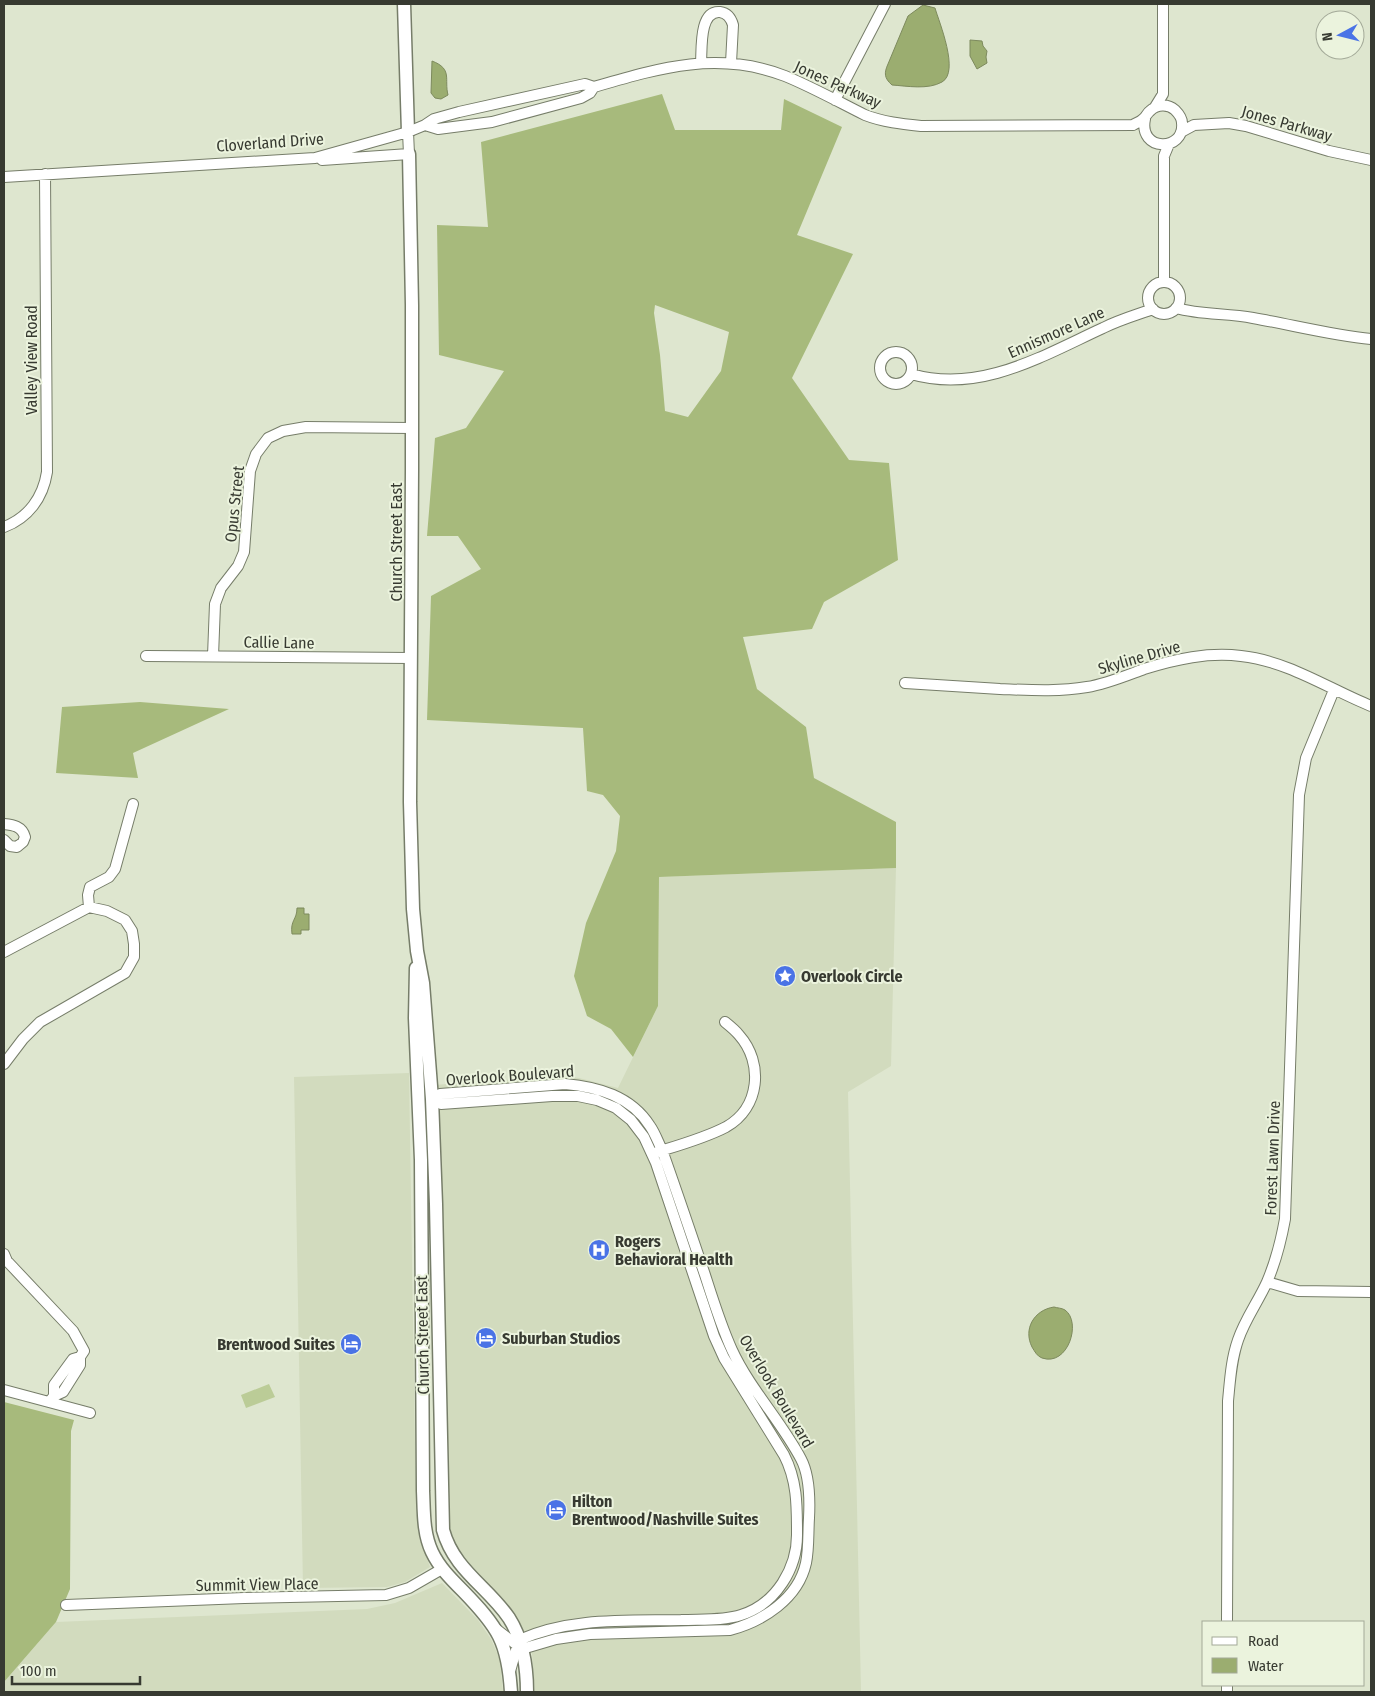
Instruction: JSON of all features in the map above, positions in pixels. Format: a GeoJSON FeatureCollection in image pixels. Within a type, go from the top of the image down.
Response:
{"type":"FeatureCollection","features":[{"type":"Feature","properties":{"kind":"main road"},"geometry":{"type":"LineString","coordinates":[[404,4],[408,132]]}},
{"type":"Feature","properties":{"kind":"main road","name":"Church Street East"},"geometry":{"type":"LineString","coordinates":[[409,154],[412,305],[410,802],[413,900],[417,951],[423,982],[434,1099],[443,1530],[446,1542],[455,1559],[508,1618],[520,1645],[527,1676],[527,1692]]}},
{"type":"Feature","properties":{"kind":"main road","name":"Church Street East"},"geometry":{"type":"LineString","coordinates":[[417,951],[414,985],[421,1160],[424,1512],[427,1539],[433,1555],[442,1569],[496,1629],[503,1643],[510,1671],[511,1692]]}},
{"type":"Feature","properties":{"kind":"street"},"geometry":{"type":"LineString","coordinates":[[836,100],[885,4]]}},
{"type":"Feature","properties":{"kind":"street"},"geometry":{"type":"LineString","coordinates":[[1155,108],[1163,94],[1163,4]]}},
{"type":"Feature","properties":{"kind":"street"},"geometry":{"type":"LineString","coordinates":[[701,63],[704,24],[708,16],[716,12],[726,14],[732,21],[731,63]]}},
{"type":"Feature","properties":{"kind":"street","name":"Jones Parkway"},"geometry":{"type":"LineString","coordinates":[[408,132],[426,125],[434,119],[507,100],[586,84],[594,87],[654,70],[701,63],[731,63],[756,67],[785,76],[876,119],[921,126],[1133,125],[1145,118]]}},
{"type":"Feature","properties":{"kind":"street","name":"Jones Parkway"},"geometry":{"type":"LineString","coordinates":[[426,125],[438,129],[498,121],[581,98],[590,93],[594,87]]}},
{"type":"Feature","properties":{"kind":"street"},"geometry":{"type":"LineString","coordinates":[[1163,94],[1181,119],[1182,126],[1178,138],[1169,144],[1157,144],[1151,141],[1146,134],[1144,127],[1145,118],[1155,108],[1171,107]]}},
{"type":"Feature","properties":{"kind":"street","name":"Jones Parkway"},"geometry":{"type":"LineString","coordinates":[[1181,119],[1194,125]]}},
{"type":"Feature","properties":{"kind":"street","name":"Jones Parkway"},"geometry":{"type":"LineString","coordinates":[[1181,132],[1194,125],[1229,123],[1246,126],[1329,151],[1371,160]]}},
{"type":"Feature","properties":{"kind":"street"},"geometry":{"type":"LineString","coordinates":[[1133,125],[1146,134]]}},
{"type":"Feature","properties":{"kind":"street","name":"Church Street East"},"geometry":{"type":"LineString","coordinates":[[408,132],[409,154]]}},
{"type":"Feature","properties":{"kind":"street","name":"Cloverland Drive"},"geometry":{"type":"LineString","coordinates":[[4,177],[218,162],[303,159],[338,152],[408,132]]}},
{"type":"Feature","properties":{"kind":"street"},"geometry":{"type":"LineString","coordinates":[[1157,144],[1164,156]]}},
{"type":"Feature","properties":{"kind":"street"},"geometry":{"type":"LineString","coordinates":[[1164,282],[1164,156],[1169,144]]}},
{"type":"Feature","properties":{"kind":"street"},"geometry":{"type":"LineString","coordinates":[[303,159],[344,160],[409,154]]}},
{"type":"Feature","properties":{"kind":"street","name":"Valley View Road"},"geometry":{"type":"LineString","coordinates":[[4,527],[20,519],[35,504],[43,488],[47,472],[45,174]]}},
{"type":"Feature","properties":{"kind":"street"},"geometry":{"type":"LineString","coordinates":[[1171,283],[1178,291],[1180,301],[1176,308],[1170,313],[1159,313],[1153,309],[1149,302],[1149,292],[1156,284],[1171,283]]}},
{"type":"Feature","properties":{"kind":"street"},"geometry":{"type":"LineString","coordinates":[[1176,308],[1192,312],[1253,318],[1325,333],[1371,339]]}},
{"type":"Feature","properties":{"kind":"street","name":"Ennismore Lane"},"geometry":{"type":"LineString","coordinates":[[910,374],[928,379],[949,380],[999,372],[1047,355],[1104,327],[1153,309]]}},
{"type":"Feature","properties":{"kind":"street","name":"Opus Street"},"geometry":{"type":"LineString","coordinates":[[213,656],[215,604],[221,588],[238,566],[244,552],[250,471],[256,454],[268,438],[282,431],[306,427],[412,428]]}},
{"type":"Feature","properties":{"kind":"street","name":"Skyline Drive"},"geometry":{"type":"LineString","coordinates":[[905,684],[1066,690],[1107,682],[1173,660],[1222,654],[1243,656],[1281,665],[1371,706]]}},
{"type":"Feature","properties":{"kind":"street","name":"Callie Lane"},"geometry":{"type":"LineString","coordinates":[[146,656],[411,658]]}},
{"type":"Feature","properties":{"kind":"street","name":"Forest Lawn Drive"},"geometry":{"type":"LineString","coordinates":[[1227,1621],[1228,1407],[1230,1378],[1235,1348],[1267,1282],[1280,1247],[1286,1205],[1299,795],[1306,758],[1334,690]]}},
{"type":"Feature","properties":{"kind":"street"},"geometry":{"type":"LineString","coordinates":[[89,907],[88,895],[90,887],[109,877],[115,869],[133,804]]}},
{"type":"Feature","properties":{"kind":"street"},"geometry":{"type":"LineString","coordinates":[[4,824],[17,827],[23,832],[25,837],[23,842],[17,847],[10,846],[4,840]]}},
{"type":"Feature","properties":{"kind":"street"},"geometry":{"type":"LineString","coordinates":[[4,952],[89,907],[99,908],[126,920],[134,944],[132,963],[119,978],[40,1022],[23,1039],[4,1064]]}},
{"type":"Feature","properties":{"kind":"street"},"geometry":{"type":"LineString","coordinates":[[651,1153],[726,1127],[742,1114],[751,1099],[756,1082],[754,1060],[739,1034],[725,1022]]}},
{"type":"Feature","properties":{"kind":"street","name":"Overlook Boulevard"},"geometry":{"type":"LineString","coordinates":[[553,1085],[584,1086],[607,1092],[634,1107],[650,1125],[662,1150],[732,1350],[755,1390],[801,1460],[807,1477],[809,1511],[806,1564],[797,1583],[782,1603],[763,1617],[745,1626],[730,1630],[571,1636],[520,1645],[557,1628],[597,1622],[730,1618],[742,1615],[755,1609],[767,1600],[780,1586],[789,1573],[798,1541],[797,1494],[792,1472],[784,1455],[724,1358],[714,1336],[651,1153],[644,1136],[631,1120],[616,1108],[597,1100],[578,1096],[441,1104],[434,1099],[440,1094],[553,1085]]}},
{"type":"Feature","properties":{"kind":"street"},"geometry":{"type":"LineString","coordinates":[[4,1254],[7,1260],[73,1331],[84,1351],[80,1357],[73,1359],[54,1385],[52,1399]]}},
{"type":"Feature","properties":{"kind":"street"},"geometry":{"type":"LineString","coordinates":[[1267,1282],[1298,1291],[1371,1292]]}},
{"type":"Feature","properties":{"kind":"street"},"geometry":{"type":"LineString","coordinates":[[4,1390],[52,1399],[90,1413]]}},
{"type":"Feature","properties":{"kind":"street","name":"Summit View Place"},"geometry":{"type":"LineString","coordinates":[[66,1605],[386,1595],[404,1590],[442,1569]]}},
{"type":"Feature","properties":{"kind":"street"},"geometry":{"type":"LineString","coordinates":[[496,1629],[520,1645],[510,1671]]}},
{"type":"Feature","properties":{"kind":"shaded area"},"geometry":{"type":"Polygon","coordinates":[[[662,94],[675,130],[781,130],[784,99],[842,127],[797,235],[853,254],[792,378],[849,460],[889,463],[898,560],[824,602],[812,629],[743,637],[757,689],[806,727],[814,778],[896,822],[896,868],[659,877],[658,1006],[633,1057],[611,1029],[587,1016],[574,976],[586,923],[616,851],[620,816],[603,795],[587,791],[583,728],[427,720],[431,596],[481,569],[458,536],[427,536],[435,438],[466,428],[504,371],[439,355],[437,225],[488,227],[481,142],[662,94]],[[655,305],[654,313],[665,411],[688,417],[721,371],[729,332],[655,305]]]}},
{"type":"Feature","properties":{"kind":"shaded area"},"geometry":{"type":"Polygon","coordinates":[[[140,702],[229,709],[133,753],[138,778],[56,773],[62,707],[140,702]]]}},
{"type":"Feature","properties":{"kind":"shaded area"},"geometry":{"type":"Polygon","coordinates":[[[896,868],[891,1066],[848,1092],[861,1692],[535,1692],[532,1654],[523,1629],[509,1607],[475,1573],[457,1550],[448,1522],[434,1085],[559,1076],[579,1078],[618,1088],[658,1006],[659,877],[896,868]]]}},
{"type":"Feature","properties":{"kind":"shaded area"},"geometry":{"type":"Polygon","coordinates":[[[409,1073],[416,1509],[420,1539],[430,1567],[405,1582],[387,1587],[303,1588],[294,1077],[409,1073]]]}},
{"type":"Feature","properties":{"kind":"shaded area"},"geometry":{"type":"Polygon","coordinates":[[[269,1384],[275,1397],[246,1408],[241,1395],[269,1384]]]}},
{"type":"Feature","properties":{"kind":"shaded area"},"geometry":{"type":"Polygon","coordinates":[[[4,1402],[74,1420],[71,1431],[70,1589],[56,1622],[4,1682],[4,1402]]]}},
{"type":"Feature","properties":{"kind":"shaded area"},"geometry":{"type":"Polygon","coordinates":[[[442,1583],[478,1620],[491,1639],[500,1660],[503,1692],[4,1692],[4,1682],[56,1622],[367,1609],[395,1603],[442,1583]]]}},
{"type":"Feature","properties":{"kind":"water"},"geometry":{"type":"Polygon","coordinates":[[[923,5],[935,8],[944,35],[949,58],[947,77],[942,82],[930,86],[892,85],[886,78],[887,67],[908,16],[923,5]]]}},
{"type":"Feature","properties":{"kind":"water"},"geometry":{"type":"Polygon","coordinates":[[[970,40],[982,41],[987,51],[987,63],[977,69],[970,56],[970,40]]]}},
{"type":"Feature","properties":{"kind":"water"},"geometry":{"type":"Polygon","coordinates":[[[432,61],[443,67],[446,75],[448,95],[441,99],[435,98],[431,93],[432,61]]]}},
{"type":"Feature","properties":{"kind":"water"},"geometry":{"type":"Polygon","coordinates":[[[297,908],[304,908],[304,914],[309,914],[309,930],[301,930],[301,934],[292,934],[292,926],[297,908]]]}},
{"type":"Feature","properties":{"kind":"water"},"geometry":{"type":"Polygon","coordinates":[[[1054,1307],[1065,1310],[1070,1316],[1072,1333],[1070,1342],[1059,1356],[1051,1359],[1042,1358],[1037,1355],[1032,1347],[1029,1334],[1030,1327],[1036,1316],[1054,1307]]]}},
{"type":"Feature","properties":{"kind":"place","name":"Overlook Circle"},"geometry":{"type":"Point","coordinates":[785,976]}},
{"type":"Feature","properties":{"kind":"place","name":"Rogers Behavioral Health"},"geometry":{"type":"Point","coordinates":[599,1250]}},
{"type":"Feature","properties":{"kind":"place","name":"Suburban Studios"},"geometry":{"type":"Point","coordinates":[486,1338]}},
{"type":"Feature","properties":{"kind":"place","name":"Brentwood Suites"},"geometry":{"type":"Point","coordinates":[351,1344]}},
{"type":"Feature","properties":{"kind":"place","name":"Hilton Brentwood/Nashville Suites"},"geometry":{"type":"Point","coordinates":[556,1510]}}]}
